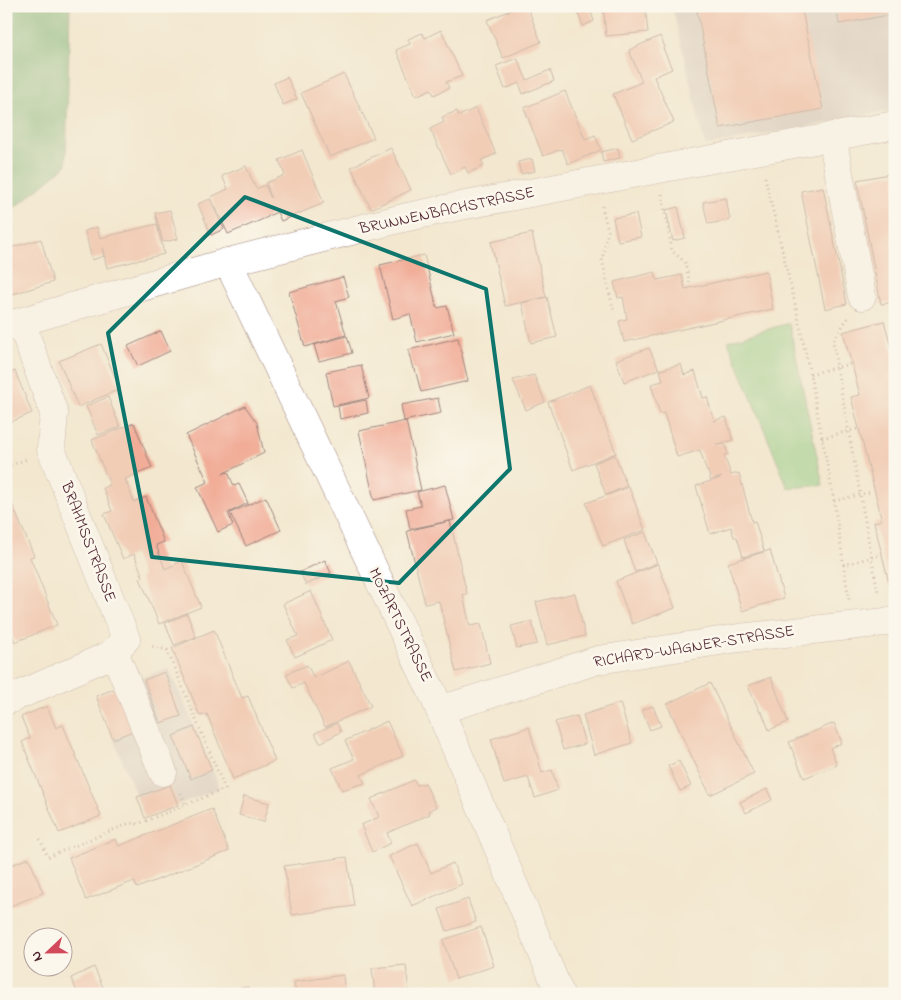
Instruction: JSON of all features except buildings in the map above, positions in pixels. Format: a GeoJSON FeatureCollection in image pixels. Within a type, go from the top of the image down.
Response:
{"type":"FeatureCollection","features":[{"type":"Feature","properties":{"kind":"street","name":"BRUNNENBACHSTRASSE"},"geometry":{"type":"LineString","coordinates":[[14,324],[228,262],[403,218],[895,125]]}},
{"type":"Feature","properties":{"kind":"street"},"geometry":{"type":"LineString","coordinates":[[832,136],[862,296]]}},
{"type":"Feature","properties":{"kind":"street","name":"MOZARTSTRASSE"},"geometry":{"type":"LineString","coordinates":[[228,262],[440,710],[560,994]]}},
{"type":"Feature","properties":{"kind":"street","name":"BRAHMSSTRASSE"},"geometry":{"type":"LineString","coordinates":[[14,324],[54,413],[51,449],[126,639],[114,651]]}},
{"type":"Feature","properties":{"kind":"street","name":"RICHARD-WAGNER-STRASSE"},"geometry":{"type":"LineString","coordinates":[[440,710],[598,660],[739,638],[895,621]]}},
{"type":"Feature","properties":{"kind":"street"},"geometry":{"type":"LineString","coordinates":[[9,692],[112,654],[114,651],[163,772]]}},
{"type":"Feature","properties":{"kind":"path"},"geometry":{"type":"LineString","coordinates":[[758,150],[810,374],[834,501],[852,625]]}},
{"type":"Feature","properties":{"kind":"path"},"geometry":{"type":"LineString","coordinates":[[657,169],[672,251],[685,262],[690,284]]}},
{"type":"Feature","properties":{"kind":"path"},"geometry":{"type":"LineString","coordinates":[[595,181],[608,231],[602,259],[614,313]]}},
{"type":"Feature","properties":{"kind":"path"},"geometry":{"type":"LineString","coordinates":[[862,296],[833,341],[878,592]]}},
{"type":"Feature","properties":{"kind":"path"},"geometry":{"type":"LineString","coordinates":[[810,374],[850,364]]}},
{"type":"Feature","properties":{"kind":"path"},"geometry":{"type":"LineString","coordinates":[[822,438],[857,429]]}},
{"type":"Feature","properties":{"kind":"path"},"geometry":{"type":"LineString","coordinates":[[834,501],[871,492]]}},
{"type":"Feature","properties":{"kind":"path"},"geometry":{"type":"LineString","coordinates":[[843,565],[880,554]]}},
{"type":"Feature","properties":{"kind":"highlighted area"},"geometry":{"type":"Polygon","coordinates":[[[245,197],[486,289],[510,469],[399,583],[152,557],[108,333],[245,197]]]}},
{"type":"Feature","properties":{"kind":"shaded area"},"geometry":{"type":"Polygon","coordinates":[[[672,6],[895,6],[895,110],[705,146],[672,6]]]}},
{"type":"Feature","properties":{"kind":"shaded area"},"geometry":{"type":"Polygon","coordinates":[[[169,667],[220,788],[145,818],[96,696],[169,667]]]}},
{"type":"Feature","properties":{"kind":"green space"},"geometry":{"type":"Polygon","coordinates":[[[6,6],[70,6],[66,166],[6,215],[6,6]]]}},
{"type":"Feature","properties":{"kind":"green space"},"geometry":{"type":"Polygon","coordinates":[[[789,323],[823,485],[788,488],[728,341],[789,323]]]}}]}
